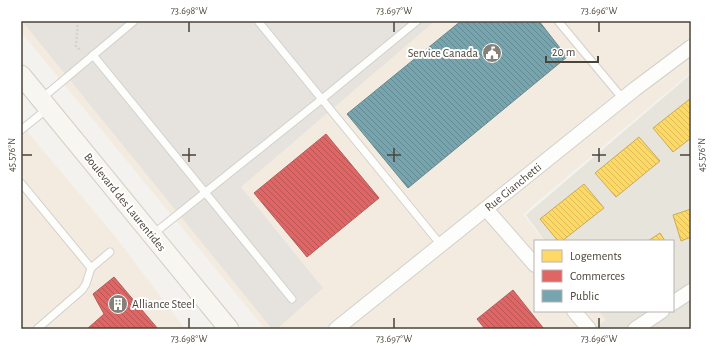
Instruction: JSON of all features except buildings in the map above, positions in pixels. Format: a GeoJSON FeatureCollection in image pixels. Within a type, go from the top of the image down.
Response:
{"type":"FeatureCollection","features":[{"type":"Feature","properties":{"kind":"main road","name":"Boulevard des Laurentides"},"geometry":{"type":"LineString","coordinates":[[21,74],[228,329]]}},
{"type":"Feature","properties":{"kind":"street","name":"Rue Gianchetti"},"geometry":{"type":"LineString","coordinates":[[336,329],[623,99],[691,47]]}},
{"type":"Feature","properties":{"kind":"street"},"geometry":{"type":"LineString","coordinates":[[486,209],[534,264]]}},
{"type":"Feature","properties":{"kind":"street"},"geometry":{"type":"LineString","coordinates":[[674,302],[691,291]]}},
{"type":"Feature","properties":{"kind":"street"},"geometry":{"type":"LineString","coordinates":[[575,312],[589,329]]}},
{"type":"Feature","properties":{"kind":"street"},"geometry":{"type":"LineString","coordinates":[[635,329],[660,312]]}},
{"type":"Feature","properties":{"kind":"lane"},"geometry":{"type":"LineString","coordinates":[[21,130],[92,55],[134,21]]}},
{"type":"Feature","properties":{"kind":"lane"},"geometry":{"type":"LineString","coordinates":[[258,21],[441,245]]}},
{"type":"Feature","properties":{"kind":"lane"},"geometry":{"type":"LineString","coordinates":[[152,235],[417,21]]}},
{"type":"Feature","properties":{"kind":"lane"},"geometry":{"type":"LineString","coordinates":[[558,21],[623,99]]}},
{"type":"Feature","properties":{"kind":"lane"},"geometry":{"type":"LineString","coordinates":[[92,55],[292,299]]}},
{"type":"Feature","properties":{"kind":"lane"},"geometry":{"type":"LineString","coordinates":[[21,183],[91,268]]}},
{"type":"Feature","properties":{"kind":"lane"},"geometry":{"type":"LineString","coordinates":[[37,329],[82,290],[86,284],[91,268],[110,252]]}},
{"type":"Feature","properties":{"kind":"path"},"geometry":{"type":"LineString","coordinates":[[78,21],[76,46],[79,50]]}},
{"type":"Feature","properties":{"kind":"shaded area"},"geometry":{"type":"Polygon","coordinates":[[[21,21],[691,21],[691,72],[523,214],[543,240],[534,240],[534,312],[600,312],[606,320],[593,329],[265,329],[21,32],[21,21]]]}},
{"type":"Feature","properties":{"kind":"shaded area"},"geometry":{"type":"Polygon","coordinates":[[[22,21],[435,21],[241,187],[323,288],[277,329],[272,329],[22,21]]]}},
{"type":"Feature","properties":{"kind":"shaded area"},"geometry":{"type":"Polygon","coordinates":[[[691,74],[691,329],[593,329],[605,320],[600,312],[674,312],[674,240],[544,240],[526,215],[691,74]]]}},
{"type":"Feature","properties":{"kind":"shaded area"},"geometry":{"type":"Polygon","coordinates":[[[21,124],[118,240],[185,329],[21,329],[21,124]]]}},
{"type":"Feature","properties":{"kind":"place","name":"Service Canada"},"geometry":{"type":"Point","coordinates":[492,53]}},
{"type":"Feature","properties":{"kind":"place","name":"Alliance Steel"},"geometry":{"type":"Point","coordinates":[118,304]}}]}
